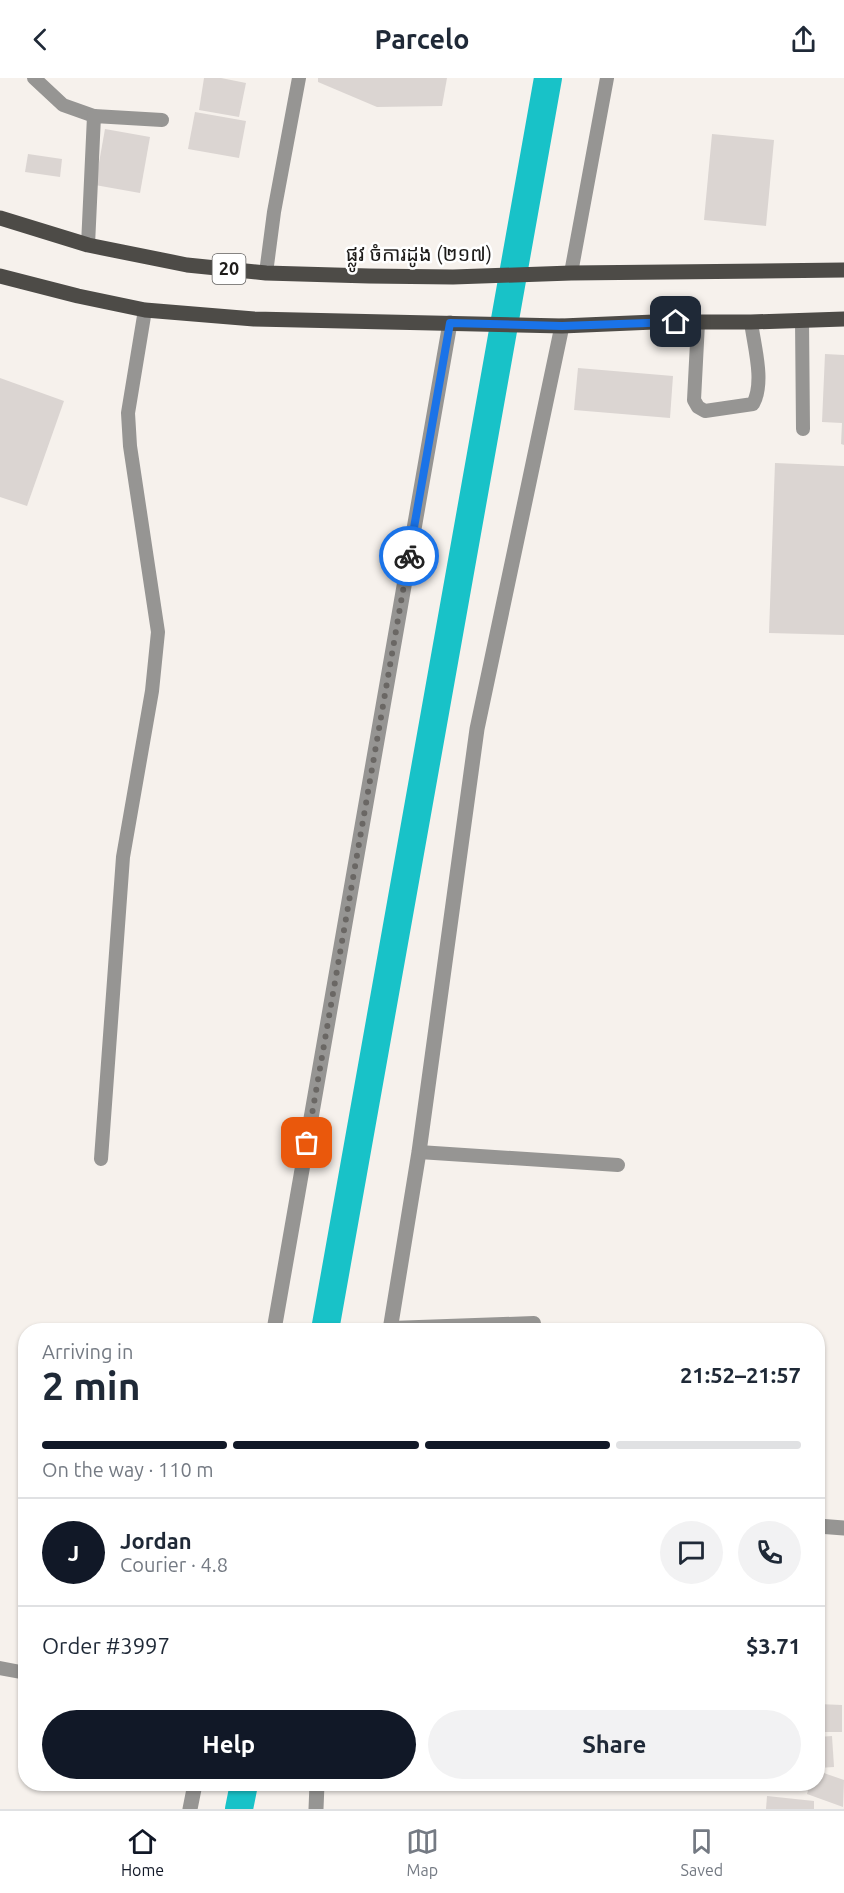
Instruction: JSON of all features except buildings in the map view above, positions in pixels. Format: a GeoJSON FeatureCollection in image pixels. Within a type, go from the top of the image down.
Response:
{"type":"FeatureCollection","features":[{"type":"Feature","properties":{"kind":"main road","name":"ផ្លូវ ចំការដូង (២១៧)"},"geometry":{"type":"LineString","coordinates":[[0,218],[88,245],[187,265],[266,273],[465,277],[844,270]]}},
{"type":"Feature","properties":{"kind":"main road"},"geometry":{"type":"LineString","coordinates":[[0,276],[78,297],[145,310],[254,319],[557,326],[844,319]]}},
{"type":"Feature","properties":{"kind":"street"},"geometry":{"type":"LineString","coordinates":[[275,1323],[455,323]]}},
{"type":"Feature","properties":{"kind":"street"},"geometry":{"type":"LineString","coordinates":[[391,1323],[419,1152],[477,729],[557,326]]}},
{"type":"Feature","properties":{"kind":"street"},"geometry":{"type":"LineString","coordinates":[[825,1527],[844,1528]]}},
{"type":"Feature","properties":{"kind":"street"},"geometry":{"type":"LineString","coordinates":[[190,1809],[194,1791]]}},
{"type":"Feature","properties":{"kind":"street"},"geometry":{"type":"LineString","coordinates":[[316,1809],[317,1791]]}},
{"type":"Feature","properties":{"kind":"lane"},"geometry":{"type":"LineString","coordinates":[[34,78],[63,105],[94,116],[162,120]]}},
{"type":"Feature","properties":{"kind":"lane"},"geometry":{"type":"LineString","coordinates":[[266,273],[274,212],[299,78]]}},
{"type":"Feature","properties":{"kind":"lane"},"geometry":{"type":"LineString","coordinates":[[566,274],[607,78]]}},
{"type":"Feature","properties":{"kind":"lane"},"geometry":{"type":"LineString","coordinates":[[88,245],[94,116]]}},
{"type":"Feature","properties":{"kind":"lane"},"geometry":{"type":"LineString","coordinates":[[101,1159],[123,856],[152,691],[158,632],[130,446],[128,413],[145,310]]}},
{"type":"Feature","properties":{"kind":"lane"},"geometry":{"type":"LineString","coordinates":[[802,320],[803,429]]}},
{"type":"Feature","properties":{"kind":"lane"},"geometry":{"type":"LineString","coordinates":[[698,322],[694,400],[698,407],[705,411],[753,404],[758,394],[759,380],[751,322]]}},
{"type":"Feature","properties":{"kind":"lane"},"geometry":{"type":"LineString","coordinates":[[419,1152],[618,1165]]}},
{"type":"Feature","properties":{"kind":"lane"},"geometry":{"type":"LineString","coordinates":[[0,1668],[18,1671]]}},
{"type":"Feature","properties":{"kind":"waterway"},"geometry":{"type":"LineString","coordinates":[[326,1323],[548,78]]}},
{"type":"Feature","properties":{"kind":"waterway"},"geometry":{"type":"LineString","coordinates":[[239,1809],[243,1791]]}},
{"type":"Feature","properties":{"kind":"way so far"},"geometry":{"type":"LineString","coordinates":[[307,1143],[409,556]]}},
{"type":"Feature","properties":{"kind":"route"},"geometry":{"type":"LineString","coordinates":[[409,556],[450,323],[562,326],[676,322]]}}]}
